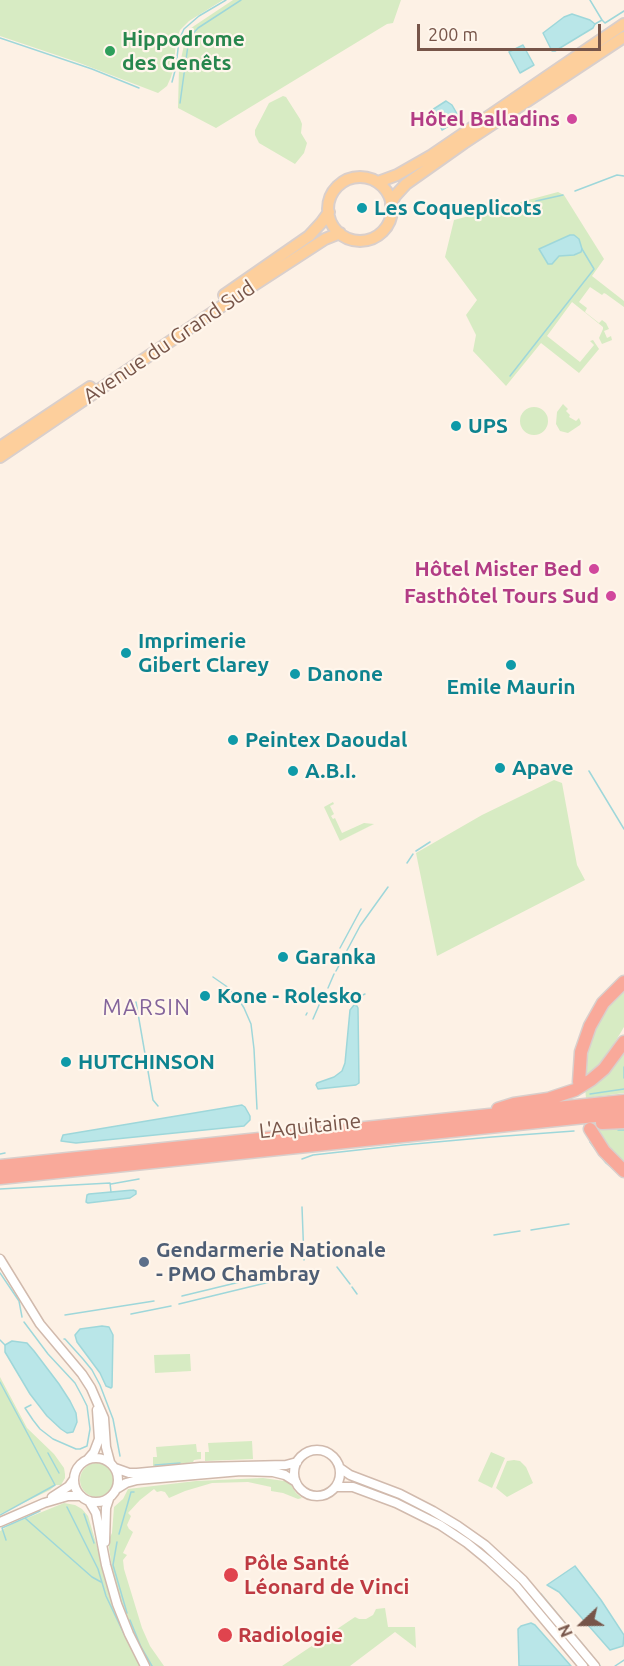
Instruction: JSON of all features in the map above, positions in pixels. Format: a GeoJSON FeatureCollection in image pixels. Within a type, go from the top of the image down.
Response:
{"type":"FeatureCollection","features":[{"type":"Feature","properties":{"kind":"highway"},"geometry":{"type":"LineString","coordinates":[[579,1091],[582,1052],[590,1026],[603,1003],[624,982]]}},
{"type":"Feature","properties":{"kind":"highway"},"geometry":{"type":"LineString","coordinates":[[468,1117],[514,1104],[556,1097],[575,1090],[604,1069],[624,1042]]}},
{"type":"Feature","properties":{"kind":"highway","name":"L'Aquitaine"},"geometry":{"type":"LineString","coordinates":[[0,1166],[624,1101]]}},
{"type":"Feature","properties":{"kind":"highway","name":"L'Aquitaine"},"geometry":{"type":"LineString","coordinates":[[0,1178],[624,1113]]}},
{"type":"Feature","properties":{"kind":"highway"},"geometry":{"type":"LineString","coordinates":[[563,1119],[572,1125],[624,1122]]}},
{"type":"Feature","properties":{"kind":"highway"},"geometry":{"type":"LineString","coordinates":[[590,1129],[604,1150],[624,1171]]}},
{"type":"Feature","properties":{"kind":"main road"},"geometry":{"type":"LineString","coordinates":[[378,182],[398,175],[432,155],[624,24]]}},
{"type":"Feature","properties":{"kind":"main road"},"geometry":{"type":"LineString","coordinates":[[391,204],[402,187],[413,179],[624,38]]}},
{"type":"Feature","properties":{"kind":"main road"},"geometry":{"type":"LineString","coordinates":[[350,178],[369,178],[378,182],[387,192],[391,204],[389,222],[376,236],[367,239],[348,238],[340,233],[332,224],[329,212],[330,198],[342,183],[350,178]]}},
{"type":"Feature","properties":{"kind":"main road","name":"Avenue du Grand Sud"},"geometry":{"type":"LineString","coordinates":[[0,447],[281,257],[315,231],[329,212]]}},
{"type":"Feature","properties":{"kind":"main road","name":"Avenue du Grand Sud"},"geometry":{"type":"LineString","coordinates":[[0,457],[231,300],[325,239],[340,233]]}},
{"type":"Feature","properties":{"kind":"street"},"geometry":{"type":"LineString","coordinates":[[0,1259],[40,1324],[82,1374],[95,1398],[104,1418],[106,1448],[119,1477],[117,1488]]}},
{"type":"Feature","properties":{"kind":"street"},"geometry":{"type":"LineString","coordinates":[[44,1503],[69,1486],[77,1469],[94,1452],[99,1439],[95,1398]]}},
{"type":"Feature","properties":{"kind":"street"},"geometry":{"type":"LineString","coordinates":[[296,1482],[297,1462],[304,1454],[322,1451],[333,1457],[340,1468],[350,1475],[400,1494],[433,1510],[485,1545],[523,1580],[595,1666]]}},
{"type":"Feature","properties":{"kind":"street"},"geometry":{"type":"LineString","coordinates":[[88,1459],[99,1458],[129,1473],[208,1467],[286,1465],[297,1462]]}},
{"type":"Feature","properties":{"kind":"street"},"geometry":{"type":"LineString","coordinates":[[104,1551],[106,1508],[117,1488],[126,1483],[137,1480],[241,1471],[273,1472],[285,1475],[296,1482],[303,1492],[316,1497],[324,1496],[336,1487],[340,1468]]}},
{"type":"Feature","properties":{"kind":"street"},"geometry":{"type":"LineString","coordinates":[[74,1478],[75,1488],[96,1512],[108,1575],[117,1604],[145,1666]]}},
{"type":"Feature","properties":{"kind":"street"},"geometry":{"type":"LineString","coordinates":[[336,1487],[352,1487],[390,1500],[434,1522],[467,1543],[516,1586],[583,1666]]}},
{"type":"Feature","properties":{"kind":"street"},"geometry":{"type":"LineString","coordinates":[[0,1522],[44,1503],[68,1496],[99,1502],[109,1499]]}},
{"type":"Feature","properties":{"kind":"green space","name":"Hippodrome des Genêts"},"geometry":{"type":"Polygon","coordinates":[[[0,0],[223,0],[189,21],[180,30],[176,41],[171,77],[167,86],[158,93],[0,36],[0,0]]]}},
{"type":"Feature","properties":{"kind":"green space"},"geometry":{"type":"Polygon","coordinates":[[[233,0],[401,0],[393,23],[387,24],[216,128],[178,108],[179,68],[186,36],[191,28],[233,0]]]}},
{"type":"Feature","properties":{"kind":"green space"},"geometry":{"type":"Polygon","coordinates":[[[283,96],[286,97],[300,119],[301,133],[307,143],[304,153],[295,164],[259,143],[255,135],[255,130],[269,103],[283,96]]]}},
{"type":"Feature","properties":{"kind":"green space"},"geometry":{"type":"Polygon","coordinates":[[[558,192],[564,195],[604,259],[592,276],[624,301],[624,307],[606,294],[602,295],[590,287],[579,302],[587,308],[585,312],[599,323],[602,320],[606,323],[609,329],[604,331],[607,338],[611,336],[612,340],[602,344],[599,338],[603,327],[572,302],[547,336],[580,362],[594,345],[590,341],[593,340],[599,349],[579,373],[541,343],[506,386],[473,351],[476,335],[466,315],[477,300],[445,257],[454,220],[558,192]]]}},
{"type":"Feature","properties":{"kind":"green space"},"geometry":{"type":"Polygon","coordinates":[[[563,404],[568,409],[566,411],[569,417],[576,421],[579,418],[581,423],[568,433],[560,431],[556,424],[557,412],[563,404]]]}},
{"type":"Feature","properties":{"kind":"green space"},"geometry":{"type":"Polygon","coordinates":[[[534,407],[544,411],[548,421],[544,431],[534,435],[524,431],[520,421],[524,411],[534,407]]]}},
{"type":"Feature","properties":{"kind":"green space"},"geometry":{"type":"Polygon","coordinates":[[[554,780],[562,783],[577,865],[585,880],[437,956],[416,853],[482,815],[554,780]]]}},
{"type":"Feature","properties":{"kind":"green space"},"geometry":{"type":"Polygon","coordinates":[[[333,802],[334,804],[330,806],[334,814],[331,816],[335,818],[342,833],[364,823],[374,824],[340,841],[324,807],[333,802]]]}},
{"type":"Feature","properties":{"kind":"green space"},"geometry":{"type":"Polygon","coordinates":[[[624,992],[624,1027],[602,1064],[584,1080],[587,1054],[595,1028],[609,1007],[624,992]]]}},
{"type":"Feature","properties":{"kind":"green space"},"geometry":{"type":"Polygon","coordinates":[[[624,1046],[624,1093],[586,1098],[585,1088],[624,1046]]]}},
{"type":"Feature","properties":{"kind":"green space"},"geometry":{"type":"Polygon","coordinates":[[[624,1127],[624,1161],[595,1128],[624,1127]]]}},
{"type":"Feature","properties":{"kind":"green space"},"geometry":{"type":"Polygon","coordinates":[[[190,1354],[191,1371],[155,1373],[154,1355],[190,1354]]]}},
{"type":"Feature","properties":{"kind":"green space"},"geometry":{"type":"Polygon","coordinates":[[[0,1377],[27,1428],[54,1454],[64,1468],[65,1478],[61,1485],[56,1485],[0,1514],[0,1377]]]}},
{"type":"Feature","properties":{"kind":"green space"},"geometry":{"type":"Polygon","coordinates":[[[252,1441],[253,1459],[205,1461],[205,1452],[209,1452],[208,1443],[252,1441]]]}},
{"type":"Feature","properties":{"kind":"green space"},"geometry":{"type":"Polygon","coordinates":[[[196,1444],[197,1452],[201,1452],[201,1459],[153,1467],[153,1457],[157,1457],[156,1447],[196,1444]]]}},
{"type":"Feature","properties":{"kind":"green space"},"geometry":{"type":"Polygon","coordinates":[[[491,1452],[505,1458],[492,1488],[478,1481],[491,1452]]]}},
{"type":"Feature","properties":{"kind":"green space"},"geometry":{"type":"Polygon","coordinates":[[[507,1461],[520,1461],[526,1467],[533,1483],[507,1497],[496,1488],[507,1461]]]}},
{"type":"Feature","properties":{"kind":"green space"},"geometry":{"type":"Polygon","coordinates":[[[97,1463],[109,1468],[114,1480],[109,1492],[97,1497],[85,1492],[80,1480],[85,1468],[97,1463]]]}},
{"type":"Feature","properties":{"kind":"green space"},"geometry":{"type":"Polygon","coordinates":[[[263,1478],[284,1481],[285,1479],[302,1498],[298,1499],[271,1491],[271,1487],[248,1482],[212,1483],[169,1498],[165,1492],[157,1492],[154,1489],[128,1513],[131,1516],[127,1525],[133,1532],[123,1553],[127,1555],[123,1560],[124,1569],[142,1628],[150,1646],[164,1666],[150,1666],[125,1613],[114,1581],[108,1541],[112,1533],[114,1507],[123,1499],[128,1489],[196,1481],[263,1478]]]}},
{"type":"Feature","properties":{"kind":"green space"},"geometry":{"type":"Polygon","coordinates":[[[64,1503],[75,1505],[88,1516],[115,1607],[145,1666],[0,1666],[0,1531],[64,1503]]]}},
{"type":"Feature","properties":{"kind":"green space"},"geometry":{"type":"Polygon","coordinates":[[[385,1608],[388,1627],[415,1627],[416,1648],[395,1632],[350,1666],[282,1666],[355,1617],[366,1619],[373,1615],[376,1609],[385,1608]]]}},
{"type":"Feature","properties":{"kind":"water"},"geometry":{"type":"Polygon","coordinates":[[[572,14],[590,20],[595,24],[593,28],[552,51],[543,33],[564,17],[572,14]]]}},
{"type":"Feature","properties":{"kind":"water"},"geometry":{"type":"Polygon","coordinates":[[[523,45],[534,65],[520,73],[509,52],[523,45]]]}},
{"type":"Feature","properties":{"kind":"water"},"geometry":{"type":"Polygon","coordinates":[[[446,101],[452,105],[460,119],[442,130],[432,110],[446,101]]]}},
{"type":"Feature","properties":{"kind":"water"},"geometry":{"type":"Polygon","coordinates":[[[570,235],[579,239],[581,252],[559,256],[552,264],[548,264],[539,249],[570,235]]]}},
{"type":"Feature","properties":{"kind":"water"},"geometry":{"type":"Polygon","coordinates":[[[354,1005],[358,1008],[359,1083],[318,1089],[317,1083],[334,1077],[342,1071],[345,1063],[350,1010],[354,1005]]]}},
{"type":"Feature","properties":{"kind":"water"},"geometry":{"type":"Polygon","coordinates":[[[242,1105],[250,1116],[250,1120],[244,1126],[76,1143],[61,1141],[63,1135],[242,1105]]]}},
{"type":"Feature","properties":{"kind":"water"},"geometry":{"type":"Polygon","coordinates":[[[133,1190],[136,1194],[130,1198],[86,1202],[89,1194],[133,1190]]]}},
{"type":"Feature","properties":{"kind":"water"},"geometry":{"type":"Polygon","coordinates":[[[109,1327],[113,1335],[111,1388],[106,1386],[100,1373],[77,1342],[75,1335],[80,1329],[109,1327]]]}},
{"type":"Feature","properties":{"kind":"water"},"geometry":{"type":"Polygon","coordinates":[[[12,1341],[27,1343],[59,1384],[76,1413],[77,1422],[73,1432],[67,1433],[61,1429],[47,1416],[30,1394],[5,1352],[5,1345],[12,1341]]]}},
{"type":"Feature","properties":{"kind":"water"},"geometry":{"type":"Polygon","coordinates":[[[575,1566],[624,1635],[623,1646],[610,1650],[559,1592],[547,1585],[575,1566]]]}},
{"type":"Feature","properties":{"kind":"water"},"geometry":{"type":"Polygon","coordinates":[[[531,1623],[571,1666],[519,1666],[518,1629],[531,1623]]]}},
{"type":"Feature","properties":{"kind":"waterway"},"geometry":{"type":"LineString","coordinates":[[172,82],[179,40],[184,29],[199,16],[226,0]]}},
{"type":"Feature","properties":{"kind":"waterway"},"geometry":{"type":"LineString","coordinates":[[180,103],[189,38],[198,28],[241,0]]}},
{"type":"Feature","properties":{"kind":"waterway"},"geometry":{"type":"LineString","coordinates":[[590,0],[602,20]]}},
{"type":"Feature","properties":{"kind":"waterway"},"geometry":{"type":"LineString","coordinates":[[595,24],[602,20],[605,23],[624,11]]}},
{"type":"Feature","properties":{"kind":"waterway"},"geometry":{"type":"LineString","coordinates":[[0,38],[92,69],[139,88]]}},
{"type":"Feature","properties":{"kind":"waterway"},"geometry":{"type":"LineString","coordinates":[[575,191],[617,175],[624,176]]}},
{"type":"Feature","properties":{"kind":"waterway"},"geometry":{"type":"LineString","coordinates":[[536,201],[563,195]]}},
{"type":"Feature","properties":{"kind":"waterway"},"geometry":{"type":"LineString","coordinates":[[510,376],[594,269],[582,249]]}},
{"type":"Feature","properties":{"kind":"waterway"},"geometry":{"type":"LineString","coordinates":[[589,771],[624,829]]}},
{"type":"Feature","properties":{"kind":"waterway"},"geometry":{"type":"LineString","coordinates":[[416,851],[430,842]]}},
{"type":"Feature","properties":{"kind":"waterway"},"geometry":{"type":"LineString","coordinates":[[407,863],[413,854]]}},
{"type":"Feature","properties":{"kind":"waterway"},"geometry":{"type":"LineString","coordinates":[[336,971],[360,926],[388,887]]}},
{"type":"Feature","properties":{"kind":"waterway"},"geometry":{"type":"LineString","coordinates":[[340,948],[361,909]]}},
{"type":"Feature","properties":{"kind":"waterway"},"geometry":{"type":"LineString","coordinates":[[328,988],[334,974]]}},
{"type":"Feature","properties":{"kind":"waterway"},"geometry":{"type":"LineString","coordinates":[[213,977],[238,998],[251,1024],[257,1109]]}},
{"type":"Feature","properties":{"kind":"waterway"},"geometry":{"type":"LineString","coordinates":[[354,1005],[356,998],[365,994]]}},
{"type":"Feature","properties":{"kind":"waterway"},"geometry":{"type":"LineString","coordinates":[[313,1019],[323,996]]}},
{"type":"Feature","properties":{"kind":"waterway"},"geometry":{"type":"LineString","coordinates":[[136,1002],[153,1100],[158,1106]]}},
{"type":"Feature","properties":{"kind":"waterway"},"geometry":{"type":"LineString","coordinates":[[624,1067],[624,1078]]}},
{"type":"Feature","properties":{"kind":"waterway"},"geometry":{"type":"LineString","coordinates":[[590,1094],[624,1089]]}},
{"type":"Feature","properties":{"kind":"waterway"},"geometry":{"type":"LineString","coordinates":[[618,1130],[624,1130]]}},
{"type":"Feature","properties":{"kind":"waterway"},"geometry":{"type":"LineString","coordinates":[[302,1159],[313,1155],[403,1145],[574,1131]]}},
{"type":"Feature","properties":{"kind":"waterway"},"geometry":{"type":"LineString","coordinates":[[590,1142],[606,1163],[617,1172]]}},
{"type":"Feature","properties":{"kind":"waterway"},"geometry":{"type":"LineString","coordinates":[[0,1154],[5,1153]]}},
{"type":"Feature","properties":{"kind":"waterway"},"geometry":{"type":"LineString","coordinates":[[111,1184],[139,1179]]}},
{"type":"Feature","properties":{"kind":"waterway"},"geometry":{"type":"LineString","coordinates":[[0,1189],[110,1183],[111,1192]]}},
{"type":"Feature","properties":{"kind":"waterway"},"geometry":{"type":"LineString","coordinates":[[302,1207],[304,1260]]}},
{"type":"Feature","properties":{"kind":"waterway"},"geometry":{"type":"LineString","coordinates":[[531,1230],[569,1224]]}},
{"type":"Feature","properties":{"kind":"waterway"},"geometry":{"type":"LineString","coordinates":[[494,1235],[520,1231]]}},
{"type":"Feature","properties":{"kind":"waterway"},"geometry":{"type":"LineString","coordinates":[[337,1267],[350,1284]]}},
{"type":"Feature","properties":{"kind":"waterway"},"geometry":{"type":"LineString","coordinates":[[0,1273],[19,1301],[22,1317]]}},
{"type":"Feature","properties":{"kind":"waterway"},"geometry":{"type":"LineString","coordinates":[[182,1296],[248,1280]]}},
{"type":"Feature","properties":{"kind":"waterway"},"geometry":{"type":"LineString","coordinates":[[179,1304],[278,1280]]}},
{"type":"Feature","properties":{"kind":"waterway"},"geometry":{"type":"LineString","coordinates":[[352,1287],[357,1294]]}},
{"type":"Feature","properties":{"kind":"waterway"},"geometry":{"type":"LineString","coordinates":[[65,1315],[154,1301]]}},
{"type":"Feature","properties":{"kind":"waterway"},"geometry":{"type":"LineString","coordinates":[[131,1314],[171,1306]]}},
{"type":"Feature","properties":{"kind":"waterway"},"geometry":{"type":"LineString","coordinates":[[24,1322],[48,1354],[75,1383],[82,1396],[87,1406],[90,1429],[87,1446],[76,1449],[53,1439],[40,1429],[25,1408],[31,1405]]}},
{"type":"Feature","properties":{"kind":"waterway"},"geometry":{"type":"LineString","coordinates":[[64,1339],[92,1370],[100,1385],[113,1419],[120,1456]]}},
{"type":"Feature","properties":{"kind":"waterway"},"geometry":{"type":"LineString","coordinates":[[0,1340],[5,1345]]}},
{"type":"Feature","properties":{"kind":"waterway"},"geometry":{"type":"LineString","coordinates":[[0,1382],[55,1485],[0,1515]]}},
{"type":"Feature","properties":{"kind":"waterway"},"geometry":{"type":"LineString","coordinates":[[48,1453],[59,1473]]}},
{"type":"Feature","properties":{"kind":"waterway"},"geometry":{"type":"LineString","coordinates":[[155,1465],[180,1463]]}},
{"type":"Feature","properties":{"kind":"waterway"},"geometry":{"type":"LineString","coordinates":[[119,1534],[131,1492],[134,1492]]}},
{"type":"Feature","properties":{"kind":"waterway"},"geometry":{"type":"LineString","coordinates":[[67,1507],[98,1569],[106,1596],[125,1636]]}},
{"type":"Feature","properties":{"kind":"waterway"},"geometry":{"type":"LineString","coordinates":[[25,1518],[40,1511]]}},
{"type":"Feature","properties":{"kind":"waterway"},"geometry":{"type":"LineString","coordinates":[[84,1514],[94,1543]]}},
{"type":"Feature","properties":{"kind":"waterway"},"geometry":{"type":"LineString","coordinates":[[6,1540],[2,1528],[25,1518],[92,1577],[101,1582]]}},
{"type":"Feature","properties":{"kind":"waterway"},"geometry":{"type":"LineString","coordinates":[[117,1542],[113,1565],[127,1613]]}},
{"type":"Feature","properties":{"kind":"waterway"},"geometry":{"type":"LineString","coordinates":[[541,1594],[594,1658]]}},
{"type":"Feature","properties":{"kind":"waterway"},"geometry":{"type":"LineString","coordinates":[[130,1620],[152,1666]]}},
{"type":"Feature","properties":{"kind":"waterway"},"geometry":{"type":"LineString","coordinates":[[615,1666],[624,1660]]}},
{"type":"Feature","properties":{"kind":"waterway"},"geometry":{"type":"LineString","coordinates":[[597,1662],[600,1666]]}},
{"type":"Feature","properties":{"kind":"place","name":"Hippodrome des Genêts"},"geometry":{"type":"Point","coordinates":[110,51]}},
{"type":"Feature","properties":{"kind":"place","name":"Hôtel Balladins"},"geometry":{"type":"Point","coordinates":[572,119]}},
{"type":"Feature","properties":{"kind":"place","name":"Les Coqueplicots"},"geometry":{"type":"Point","coordinates":[362,208]}},
{"type":"Feature","properties":{"kind":"place","name":"UPS"},"geometry":{"type":"Point","coordinates":[456,426]}},
{"type":"Feature","properties":{"kind":"place","name":"Hôtel Mister Bed"},"geometry":{"type":"Point","coordinates":[594,569]}},
{"type":"Feature","properties":{"kind":"place","name":"Fasthôtel Tours Sud"},"geometry":{"type":"Point","coordinates":[611,596]}},
{"type":"Feature","properties":{"kind":"place","name":"Imprimerie Gibert Clarey"},"geometry":{"type":"Point","coordinates":[126,653]}},
{"type":"Feature","properties":{"kind":"place","name":"Emile Maurin"},"geometry":{"type":"Point","coordinates":[511,665]}},
{"type":"Feature","properties":{"kind":"place","name":"Danone"},"geometry":{"type":"Point","coordinates":[295,674]}},
{"type":"Feature","properties":{"kind":"place","name":"Peintex Daoudal"},"geometry":{"type":"Point","coordinates":[233,740]}},
{"type":"Feature","properties":{"kind":"place","name":"Apave"},"geometry":{"type":"Point","coordinates":[500,768]}},
{"type":"Feature","properties":{"kind":"place","name":"A.B.I."},"geometry":{"type":"Point","coordinates":[293,771]}},
{"type":"Feature","properties":{"kind":"place","name":"Garanka"},"geometry":{"type":"Point","coordinates":[283,957]}},
{"type":"Feature","properties":{"kind":"place","name":"Kone - Rolesko"},"geometry":{"type":"Point","coordinates":[205,996]}},
{"type":"Feature","properties":{"kind":"place","name":"HUTCHINSON"},"geometry":{"type":"Point","coordinates":[66,1062]}},
{"type":"Feature","properties":{"kind":"place","name":"Gendarmerie Nationale - PMO Chambray"},"geometry":{"type":"Point","coordinates":[144,1262]}},
{"type":"Feature","properties":{"kind":"place","name":"Pôle Santé Léonard de Vinci"},"geometry":{"type":"Point","coordinates":[231,1575]}},
{"type":"Feature","properties":{"kind":"place","name":"Radiologie"},"geometry":{"type":"Point","coordinates":[225,1635]}},
{"type":"Feature","properties":{"kind":"district","name":"MARSIN"},"geometry":{"type":"Point","coordinates":[147,1008]}}]}
